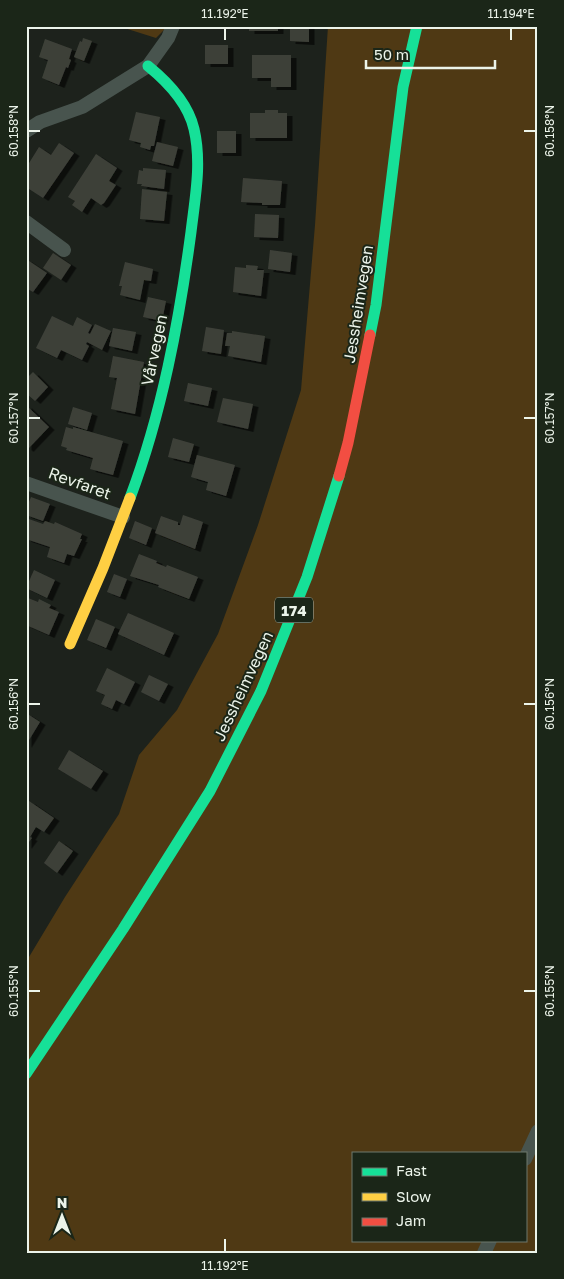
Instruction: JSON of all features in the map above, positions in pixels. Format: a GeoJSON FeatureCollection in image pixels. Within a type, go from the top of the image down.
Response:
{"type":"FeatureCollection","features":[{"type":"Feature","properties":{"kind":"main road","name":"Jessheimvegen"},"geometry":{"type":"LineString","coordinates":[[26,1074],[123,929],[210,791],[261,691],[304,586],[330,510],[348,443],[363,374],[376,305],[403,87],[416,26]]}},
{"type":"Feature","properties":{"kind":"main road","name":"Jessheimvegen"},"geometry":{"type":"LineString","coordinates":[[401,44],[403,87]]}},
{"type":"Feature","properties":{"kind":"main road","name":"Vårvegen"},"geometry":{"type":"LineString","coordinates":[[70,644],[94,591],[123,517],[150,438],[176,331],[189,250],[197,179],[197,145],[190,116],[174,90],[148,66]]}},
{"type":"Feature","properties":{"kind":"street"},"geometry":{"type":"LineString","coordinates":[[26,131],[40,122],[82,107],[148,66],[168,38],[173,26]]}},
{"type":"Feature","properties":{"kind":"street"},"geometry":{"type":"LineString","coordinates":[[26,117],[40,122]]}},
{"type":"Feature","properties":{"kind":"street"},"geometry":{"type":"LineString","coordinates":[[26,222],[64,250]]}},
{"type":"Feature","properties":{"kind":"street","name":"Revfaret"},"geometry":{"type":"LineString","coordinates":[[26,483],[123,517]]}},
{"type":"Feature","properties":{"kind":"street"},"geometry":{"type":"LineString","coordinates":[[526,1157],[538,1131]]}},
{"type":"Feature","properties":{"kind":"shaded area"},"geometry":{"type":"Polygon","coordinates":[[[118,26],[168,26],[156,38],[118,26]]]}},
{"type":"Feature","properties":{"kind":"shaded area"},"geometry":{"type":"Polygon","coordinates":[[[328,26],[538,26],[538,1253],[26,1253],[26,962],[65,897],[119,814],[139,755],[177,710],[218,634],[258,525],[301,390],[315,225],[328,26]]]}},
{"type":"Feature","properties":{"kind":"building"},"geometry":{"type":"Polygon","coordinates":[[[249,26],[278,26],[278,31],[249,31],[249,26]]]}},
{"type":"Feature","properties":{"kind":"building"},"geometry":{"type":"Polygon","coordinates":[[[290,26],[309,26],[309,42],[290,41],[290,26]]]}},
{"type":"Feature","properties":{"kind":"building"},"geometry":{"type":"Polygon","coordinates":[[[83,38],[92,41],[84,61],[74,57],[83,38]]]}},
{"type":"Feature","properties":{"kind":"building"},"geometry":{"type":"Polygon","coordinates":[[[45,39],[72,49],[69,59],[71,60],[59,85],[42,78],[48,60],[39,57],[45,39]]]}},
{"type":"Feature","properties":{"kind":"building"},"geometry":{"type":"Polygon","coordinates":[[[205,45],[228,45],[228,64],[205,64],[205,45]]]}},
{"type":"Feature","properties":{"kind":"building"},"geometry":{"type":"Polygon","coordinates":[[[252,55],[291,55],[291,87],[271,87],[271,78],[252,78],[252,55]]]}},
{"type":"Feature","properties":{"kind":"building"},"geometry":{"type":"Polygon","coordinates":[[[265,110],[278,110],[278,113],[287,113],[287,138],[250,138],[250,113],[265,113],[265,110]]]}},
{"type":"Feature","properties":{"kind":"building"},"geometry":{"type":"Polygon","coordinates":[[[136,112],[160,117],[154,146],[151,146],[150,150],[140,147],[141,143],[129,140],[136,112]]]}},
{"type":"Feature","properties":{"kind":"building"},"geometry":{"type":"Polygon","coordinates":[[[217,131],[236,131],[236,153],[217,153],[217,131]]]}},
{"type":"Feature","properties":{"kind":"building"},"geometry":{"type":"Polygon","coordinates":[[[157,142],[178,147],[173,166],[152,161],[157,142]]]}},
{"type":"Feature","properties":{"kind":"building"},"geometry":{"type":"Polygon","coordinates":[[[59,143],[74,153],[43,198],[26,187],[26,168],[39,147],[51,155],[59,143]]]}},
{"type":"Feature","properties":{"kind":"building"},"geometry":{"type":"Polygon","coordinates":[[[96,154],[117,168],[109,181],[116,185],[104,203],[101,205],[91,198],[82,212],[72,205],[75,201],[68,197],[96,154]]]}},
{"type":"Feature","properties":{"kind":"building"},"geometry":{"type":"Polygon","coordinates":[[[143,168],[166,170],[164,189],[137,184],[139,170],[143,171],[143,168]]]}},
{"type":"Feature","properties":{"kind":"building"},"geometry":{"type":"Polygon","coordinates":[[[243,178],[282,181],[280,205],[241,202],[243,178]]]}},
{"type":"Feature","properties":{"kind":"building"},"geometry":{"type":"Polygon","coordinates":[[[142,189],[167,192],[164,221],[140,219],[142,189]]]}},
{"type":"Feature","properties":{"kind":"building"},"geometry":{"type":"Polygon","coordinates":[[[255,214],[279,215],[278,238],[254,237],[255,214]]]}},
{"type":"Feature","properties":{"kind":"building"},"geometry":{"type":"Polygon","coordinates":[[[270,250],[292,253],[290,272],[268,269],[270,250]]]}},
{"type":"Feature","properties":{"kind":"building"},"geometry":{"type":"Polygon","coordinates":[[[53,253],[71,265],[61,280],[43,268],[53,253]]]}},
{"type":"Feature","properties":{"kind":"building"},"geometry":{"type":"Polygon","coordinates":[[[26,259],[47,273],[33,292],[26,288],[26,259]]]}},
{"type":"Feature","properties":{"kind":"building"},"geometry":{"type":"Polygon","coordinates":[[[125,262],[153,269],[151,281],[144,280],[140,300],[120,295],[122,286],[119,286],[125,262]]]}},
{"type":"Feature","properties":{"kind":"building"},"geometry":{"type":"Polygon","coordinates":[[[246,265],[258,266],[257,270],[264,270],[261,296],[233,292],[235,267],[246,268],[246,265]]]}},
{"type":"Feature","properties":{"kind":"building"},"geometry":{"type":"Polygon","coordinates":[[[148,297],[166,301],[162,321],[143,317],[148,297]]]}},
{"type":"Feature","properties":{"kind":"building"},"geometry":{"type":"Polygon","coordinates":[[[52,316],[73,326],[77,317],[92,325],[88,333],[90,334],[95,324],[111,331],[102,350],[87,342],[86,344],[89,346],[82,360],[61,350],[57,358],[36,348],[52,316]]]}},
{"type":"Feature","properties":{"kind":"building"},"geometry":{"type":"Polygon","coordinates":[[[206,327],[224,330],[221,354],[202,351],[206,327]]]}},
{"type":"Feature","properties":{"kind":"building"},"geometry":{"type":"Polygon","coordinates":[[[113,328],[136,332],[132,351],[109,346],[113,328]]]}},
{"type":"Feature","properties":{"kind":"building"},"geometry":{"type":"Polygon","coordinates":[[[232,331],[265,336],[261,362],[228,356],[230,346],[225,346],[227,333],[232,333],[232,331]]]}},
{"type":"Feature","properties":{"kind":"building"},"geometry":{"type":"Polygon","coordinates":[[[113,356],[144,362],[135,414],[111,409],[117,378],[109,377],[113,356]]]}},
{"type":"Feature","properties":{"kind":"building"},"geometry":{"type":"Polygon","coordinates":[[[33,372],[48,387],[35,401],[26,393],[26,379],[33,372]]]}},
{"type":"Feature","properties":{"kind":"building"},"geometry":{"type":"Polygon","coordinates":[[[188,383],[212,388],[208,406],[184,401],[188,383]]]}},
{"type":"Feature","properties":{"kind":"building"},"geometry":{"type":"Polygon","coordinates":[[[223,398],[253,404],[248,429],[217,422],[223,398]]]}},
{"type":"Feature","properties":{"kind":"building"},"geometry":{"type":"Polygon","coordinates":[[[26,405],[49,427],[28,449],[26,447],[26,405]]]}},
{"type":"Feature","properties":{"kind":"building"},"geometry":{"type":"Polygon","coordinates":[[[73,407],[92,413],[87,430],[68,424],[73,407]]]}},
{"type":"Feature","properties":{"kind":"building"},"geometry":{"type":"Polygon","coordinates":[[[66,427],[73,429],[73,427],[123,441],[113,475],[90,469],[93,458],[66,450],[67,448],[61,446],[66,427]]]}},
{"type":"Feature","properties":{"kind":"building"},"geometry":{"type":"Polygon","coordinates":[[[173,438],[194,444],[189,462],[168,457],[173,438]]]}},
{"type":"Feature","properties":{"kind":"building"},"geometry":{"type":"Polygon","coordinates":[[[197,455],[235,465],[226,496],[206,490],[208,482],[191,477],[197,455]]]}},
{"type":"Feature","properties":{"kind":"building"},"geometry":{"type":"Polygon","coordinates":[[[31,497],[50,504],[43,521],[26,515],[26,509],[31,497]]]}},
{"type":"Feature","properties":{"kind":"building"},"geometry":{"type":"Polygon","coordinates":[[[183,515],[203,522],[195,549],[155,533],[161,516],[178,522],[178,525],[180,525],[183,515]]]}},
{"type":"Feature","properties":{"kind":"building"},"geometry":{"type":"Polygon","coordinates":[[[26,518],[43,524],[45,521],[54,524],[55,522],[82,534],[80,539],[82,539],[74,556],[67,554],[64,563],[47,557],[50,547],[26,539],[26,518]]]}},
{"type":"Feature","properties":{"kind":"building"},"geometry":{"type":"Polygon","coordinates":[[[135,521],[152,528],[146,545],[129,538],[135,521]]]}},
{"type":"Feature","properties":{"kind":"building"},"geometry":{"type":"Polygon","coordinates":[[[139,554],[157,561],[156,563],[166,567],[167,565],[198,577],[189,599],[158,587],[159,585],[130,576],[139,554]]]}},
{"type":"Feature","properties":{"kind":"building"},"geometry":{"type":"Polygon","coordinates":[[[34,570],[55,580],[47,598],[26,588],[34,570]]]}},
{"type":"Feature","properties":{"kind":"building"},"geometry":{"type":"Polygon","coordinates":[[[114,574],[127,579],[120,597],[107,592],[114,574]]]}},
{"type":"Feature","properties":{"kind":"building"},"geometry":{"type":"Polygon","coordinates":[[[28,598],[38,602],[39,599],[51,605],[49,608],[59,612],[49,635],[26,625],[26,602],[28,598]]]}},
{"type":"Feature","properties":{"kind":"building"},"geometry":{"type":"Polygon","coordinates":[[[128,613],[174,633],[164,655],[118,634],[128,613]]]}},
{"type":"Feature","properties":{"kind":"building"},"geometry":{"type":"Polygon","coordinates":[[[96,619],[115,627],[106,648],[87,640],[96,619]]]}},
{"type":"Feature","properties":{"kind":"building"},"geometry":{"type":"Polygon","coordinates":[[[107,668],[135,682],[124,704],[116,700],[112,709],[101,704],[105,695],[96,691],[107,668]]]}},
{"type":"Feature","properties":{"kind":"building"},"geometry":{"type":"Polygon","coordinates":[[[149,675],[168,684],[159,701],[141,692],[149,675]]]}},
{"type":"Feature","properties":{"kind":"building"},"geometry":{"type":"Polygon","coordinates":[[[26,713],[40,722],[26,745],[26,713]]]}},
{"type":"Feature","properties":{"kind":"building"},"geometry":{"type":"Polygon","coordinates":[[[69,750],[103,771],[91,789],[58,769],[69,750]]]}},
{"type":"Feature","properties":{"kind":"building"},"geometry":{"type":"Polygon","coordinates":[[[29,801],[54,818],[44,832],[36,827],[30,837],[32,838],[26,846],[26,804],[29,801]]]}},
{"type":"Feature","properties":{"kind":"building"},"geometry":{"type":"Polygon","coordinates":[[[59,841],[73,851],[57,873],[44,863],[59,841]]]}},
{"type":"Feature","properties":{"kind":"traffic: fast"},"geometry":{"type":"LineString","coordinates":[[370,335],[376,305],[403,87],[417,26]]}},
{"type":"Feature","properties":{"kind":"traffic: fast"},"geometry":{"type":"LineString","coordinates":[[130,498],[151,433],[168,367],[186,266],[198,168],[194,129],[187,111],[177,94],[148,66]]}},
{"type":"Feature","properties":{"kind":"traffic: fast"},"geometry":{"type":"LineString","coordinates":[[26,1074],[123,929],[210,791],[261,691],[307,577],[339,476]]}},
{"type":"Feature","properties":{"kind":"traffic: slow"},"geometry":{"type":"LineString","coordinates":[[70,644],[103,568],[130,498]]}},
{"type":"Feature","properties":{"kind":"traffic: jam"},"geometry":{"type":"LineString","coordinates":[[339,476],[348,443],[370,335]]}}]}
